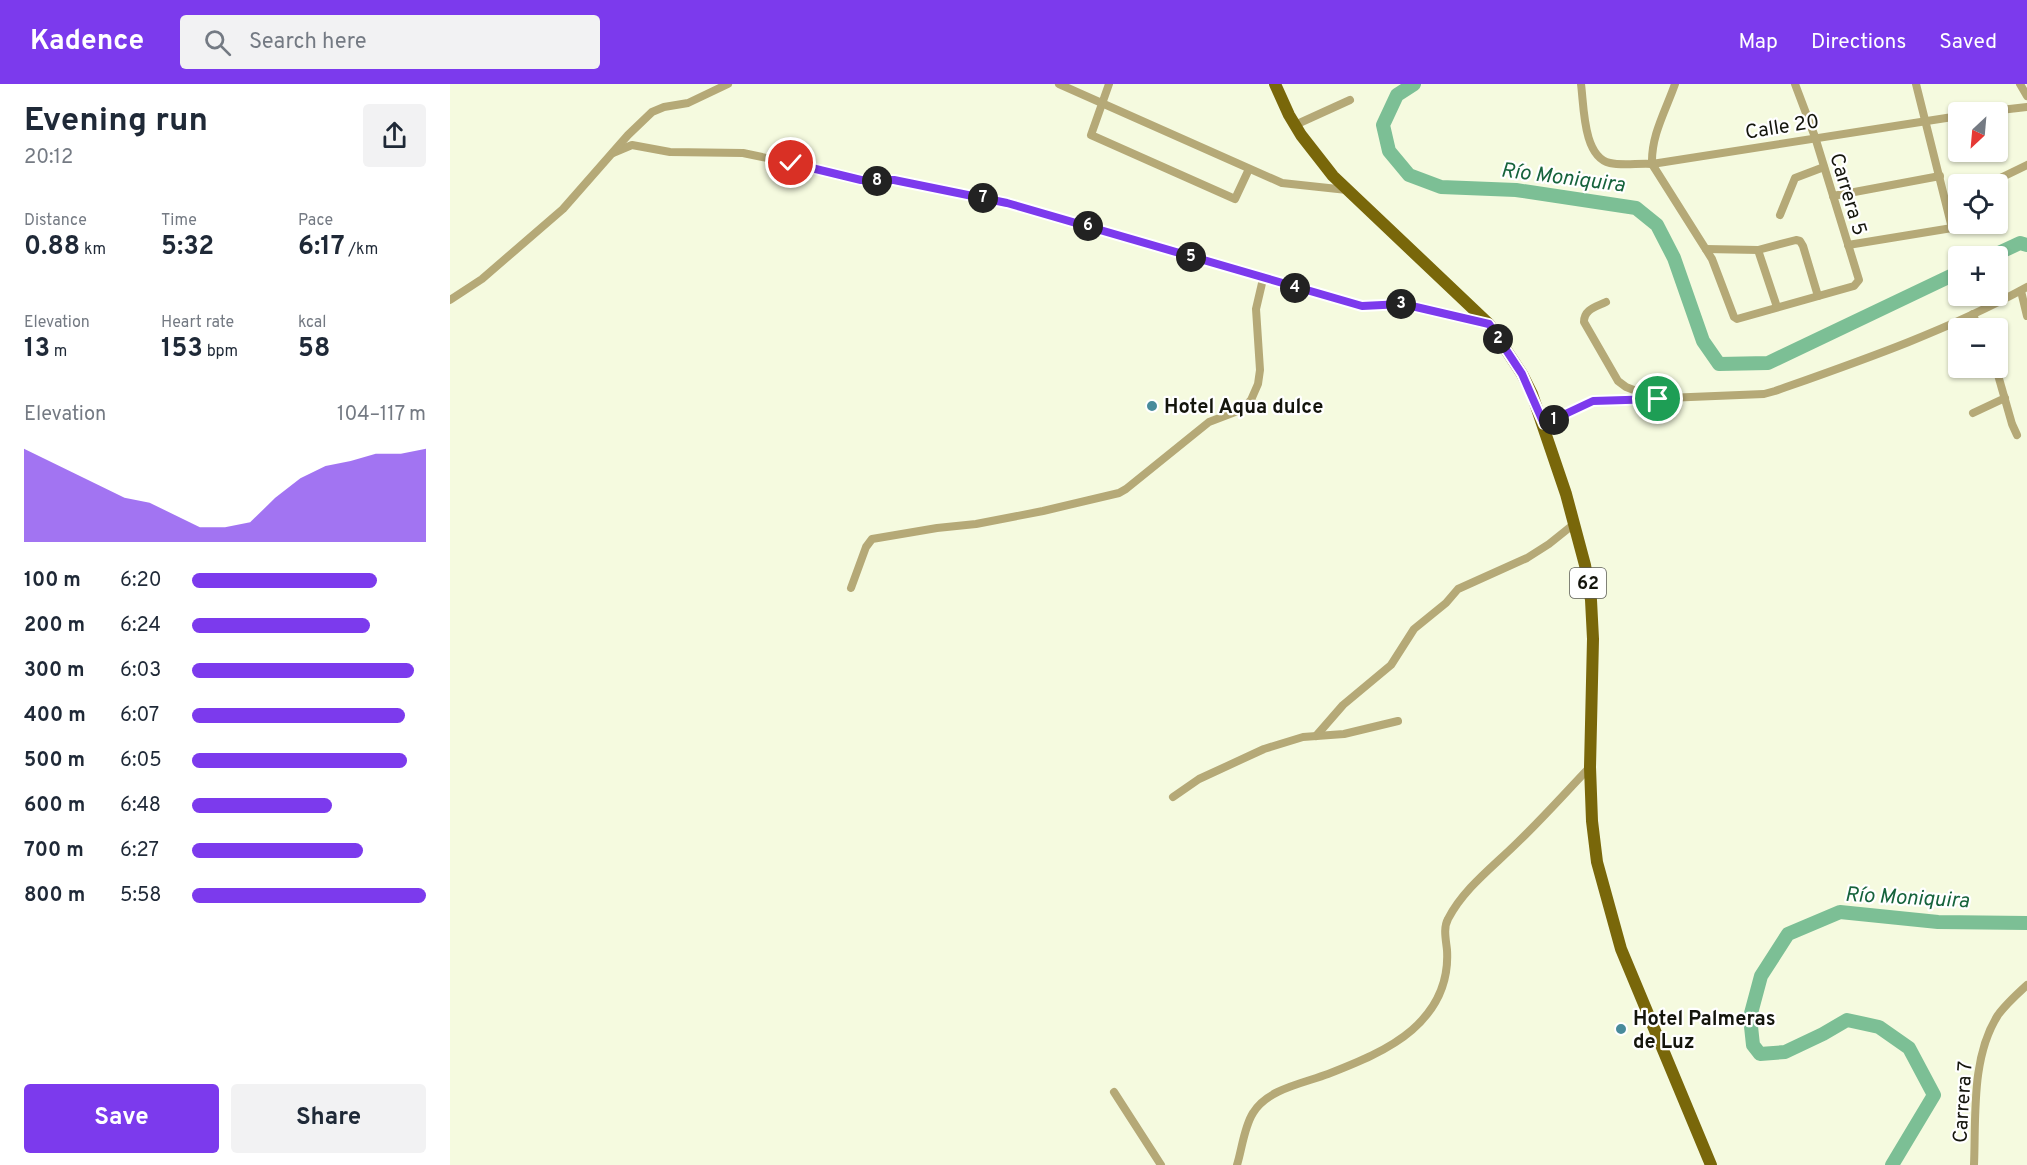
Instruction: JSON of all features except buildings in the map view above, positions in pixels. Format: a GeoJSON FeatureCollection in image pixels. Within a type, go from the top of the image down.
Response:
{"type":"FeatureCollection","features":[{"type":"Feature","properties":{"kind":"main road","name":"62"},"geometry":{"type":"LineString","coordinates":[[1275,84],[1295,124],[1333,176],[1489,324],[1522,374],[1544,424],[1574,524],[1591,600],[1593,639],[1590,767],[1592,821],[1597,862],[1621,949],[1711,1165]]}},
{"type":"Feature","properties":{"kind":"street"},"geometry":{"type":"LineString","coordinates":[[450,300],[482,279],[563,209],[628,135],[652,112],[664,107],[688,103],[728,84]]}},
{"type":"Feature","properties":{"kind":"street"},"geometry":{"type":"LineString","coordinates":[[1059,84],[1282,183],[1348,191]]}},
{"type":"Feature","properties":{"kind":"street"},"geometry":{"type":"LineString","coordinates":[[1109,84],[1091,135],[1235,199],[1249,169]]}},
{"type":"Feature","properties":{"kind":"street","name":"Calle 20"},"geometry":{"type":"LineString","coordinates":[[1581,84],[1590,144],[1598,156],[1610,163],[1652,164],[1948,117]]}},
{"type":"Feature","properties":{"kind":"street"},"geometry":{"type":"LineString","coordinates":[[1675,84],[1655,134],[1651,149],[1652,164],[1712,259],[1735,318],[1818,296],[1800,241],[1796,240],[1758,250],[1706,249]]}},
{"type":"Feature","properties":{"kind":"street","name":"Carrera 5"},"geometry":{"type":"LineString","coordinates":[[1795,84],[1815,137],[1859,280],[1854,286],[1818,296]]}},
{"type":"Feature","properties":{"kind":"street"},"geometry":{"type":"LineString","coordinates":[[1848,245],[1952,228],[1916,84]]}},
{"type":"Feature","properties":{"kind":"street"},"geometry":{"type":"LineString","coordinates":[[2020,84],[2027,96]]}},
{"type":"Feature","properties":{"kind":"street"},"geometry":{"type":"LineString","coordinates":[[1295,124],[1350,100]]}},
{"type":"Feature","properties":{"kind":"street"},"geometry":{"type":"LineString","coordinates":[[2008,109],[2027,107]]}},
{"type":"Feature","properties":{"kind":"street"},"geometry":{"type":"LineString","coordinates":[[613,153],[632,145],[670,152],[743,153],[861,180],[894,180],[920,185],[1007,203],[1362,306],[1403,304],[1489,324]]}},
{"type":"Feature","properties":{"kind":"street"},"geometry":{"type":"LineString","coordinates":[[2008,174],[2027,165]]}},
{"type":"Feature","properties":{"kind":"street"},"geometry":{"type":"LineString","coordinates":[[1780,215],[1795,178],[1824,167]]}},
{"type":"Feature","properties":{"kind":"street"},"geometry":{"type":"LineString","coordinates":[[1833,196],[1940,176]]}},
{"type":"Feature","properties":{"kind":"street"},"geometry":{"type":"LineString","coordinates":[[1758,250],[1777,307]]}},
{"type":"Feature","properties":{"kind":"street"},"geometry":{"type":"LineString","coordinates":[[851,588],[866,547],[872,539],[1023,515],[1119,493],[1209,422],[1243,410],[1251,400],[1259,378],[1260,358],[1256,309],[1263,279]]}},
{"type":"Feature","properties":{"kind":"street"},"geometry":{"type":"LineString","coordinates":[[1544,424],[1593,401],[1764,394],[1775,391],[1869,358],[1973,314],[2024,289],[2027,316]]}},
{"type":"Feature","properties":{"kind":"street"},"geometry":{"type":"LineString","coordinates":[[1606,302],[1588,311],[1584,315],[1584,322],[1618,381],[1626,387],[1658,399]]}},
{"type":"Feature","properties":{"kind":"street"},"geometry":{"type":"LineString","coordinates":[[1973,314],[1975,318]]}},
{"type":"Feature","properties":{"kind":"street"},"geometry":{"type":"LineString","coordinates":[[1996,378],[2002,388]]}},
{"type":"Feature","properties":{"kind":"street"},"geometry":{"type":"LineString","coordinates":[[1999,378],[2017,435]]}},
{"type":"Feature","properties":{"kind":"street"},"geometry":{"type":"LineString","coordinates":[[1973,413],[2005,398]]}},
{"type":"Feature","properties":{"kind":"street"},"geometry":{"type":"LineString","coordinates":[[1316,736],[1336,712],[1391,665],[1414,629],[1446,603],[1458,589],[1527,558],[1574,524]]}},
{"type":"Feature","properties":{"kind":"street"},"geometry":{"type":"LineString","coordinates":[[1173,797],[1199,778],[1248,755],[1303,737],[1344,734],[1398,721]]}},
{"type":"Feature","properties":{"kind":"street"},"geometry":{"type":"LineString","coordinates":[[1237,1165],[1254,1111],[1267,1098],[1372,1054],[1404,1036],[1424,1018],[1435,1004],[1445,982],[1447,953],[1445,926],[1449,917],[1476,883],[1518,843],[1590,767]]}},
{"type":"Feature","properties":{"kind":"street","name":"Carrera 7"},"geometry":{"type":"LineString","coordinates":[[1974,1165],[1982,1049],[2000,1013],[2027,985]]}},
{"type":"Feature","properties":{"kind":"street"},"geometry":{"type":"LineString","coordinates":[[1114,1092],[1161,1165]]}},
{"type":"Feature","properties":{"kind":"waterway","name":"Río Moniquira"},"geometry":{"type":"LineString","coordinates":[[1414,84],[1397,95],[1383,125],[1389,151],[1409,175],[1441,187],[1516,190],[1636,208],[1657,225],[1674,258],[1703,341],[1719,364],[1768,363],[1948,277]]}},
{"type":"Feature","properties":{"kind":"waterway","name":"Río Moniquira"},"geometry":{"type":"LineString","coordinates":[[2008,249],[2020,243],[2027,245]]}},
{"type":"Feature","properties":{"kind":"waterway","name":"Río Moniquira"},"geometry":{"type":"LineString","coordinates":[[1892,1165],[1934,1095],[1909,1048],[1879,1027],[1847,1020],[1785,1052],[1760,1054],[1753,1045],[1750,1017],[1761,976],[1788,934],[1840,912],[1938,922],[2027,923]]}},
{"type":"Feature","properties":{"kind":"place","name":"Hotel Aqua dulce"},"geometry":{"type":"Point","coordinates":[1152,406]}},
{"type":"Feature","properties":{"kind":"place","name":"Hotel Palmeras de Luz"},"geometry":{"type":"Point","coordinates":[1621,1029]}},
{"type":"Feature","properties":{"kind":"route"},"geometry":{"type":"LineString","coordinates":[[791,163],[861,180],[894,180],[1007,203],[1321,296],[1362,306],[1403,304],[1489,324],[1522,374],[1544,424],[1593,401],[1658,399]]}}]}
